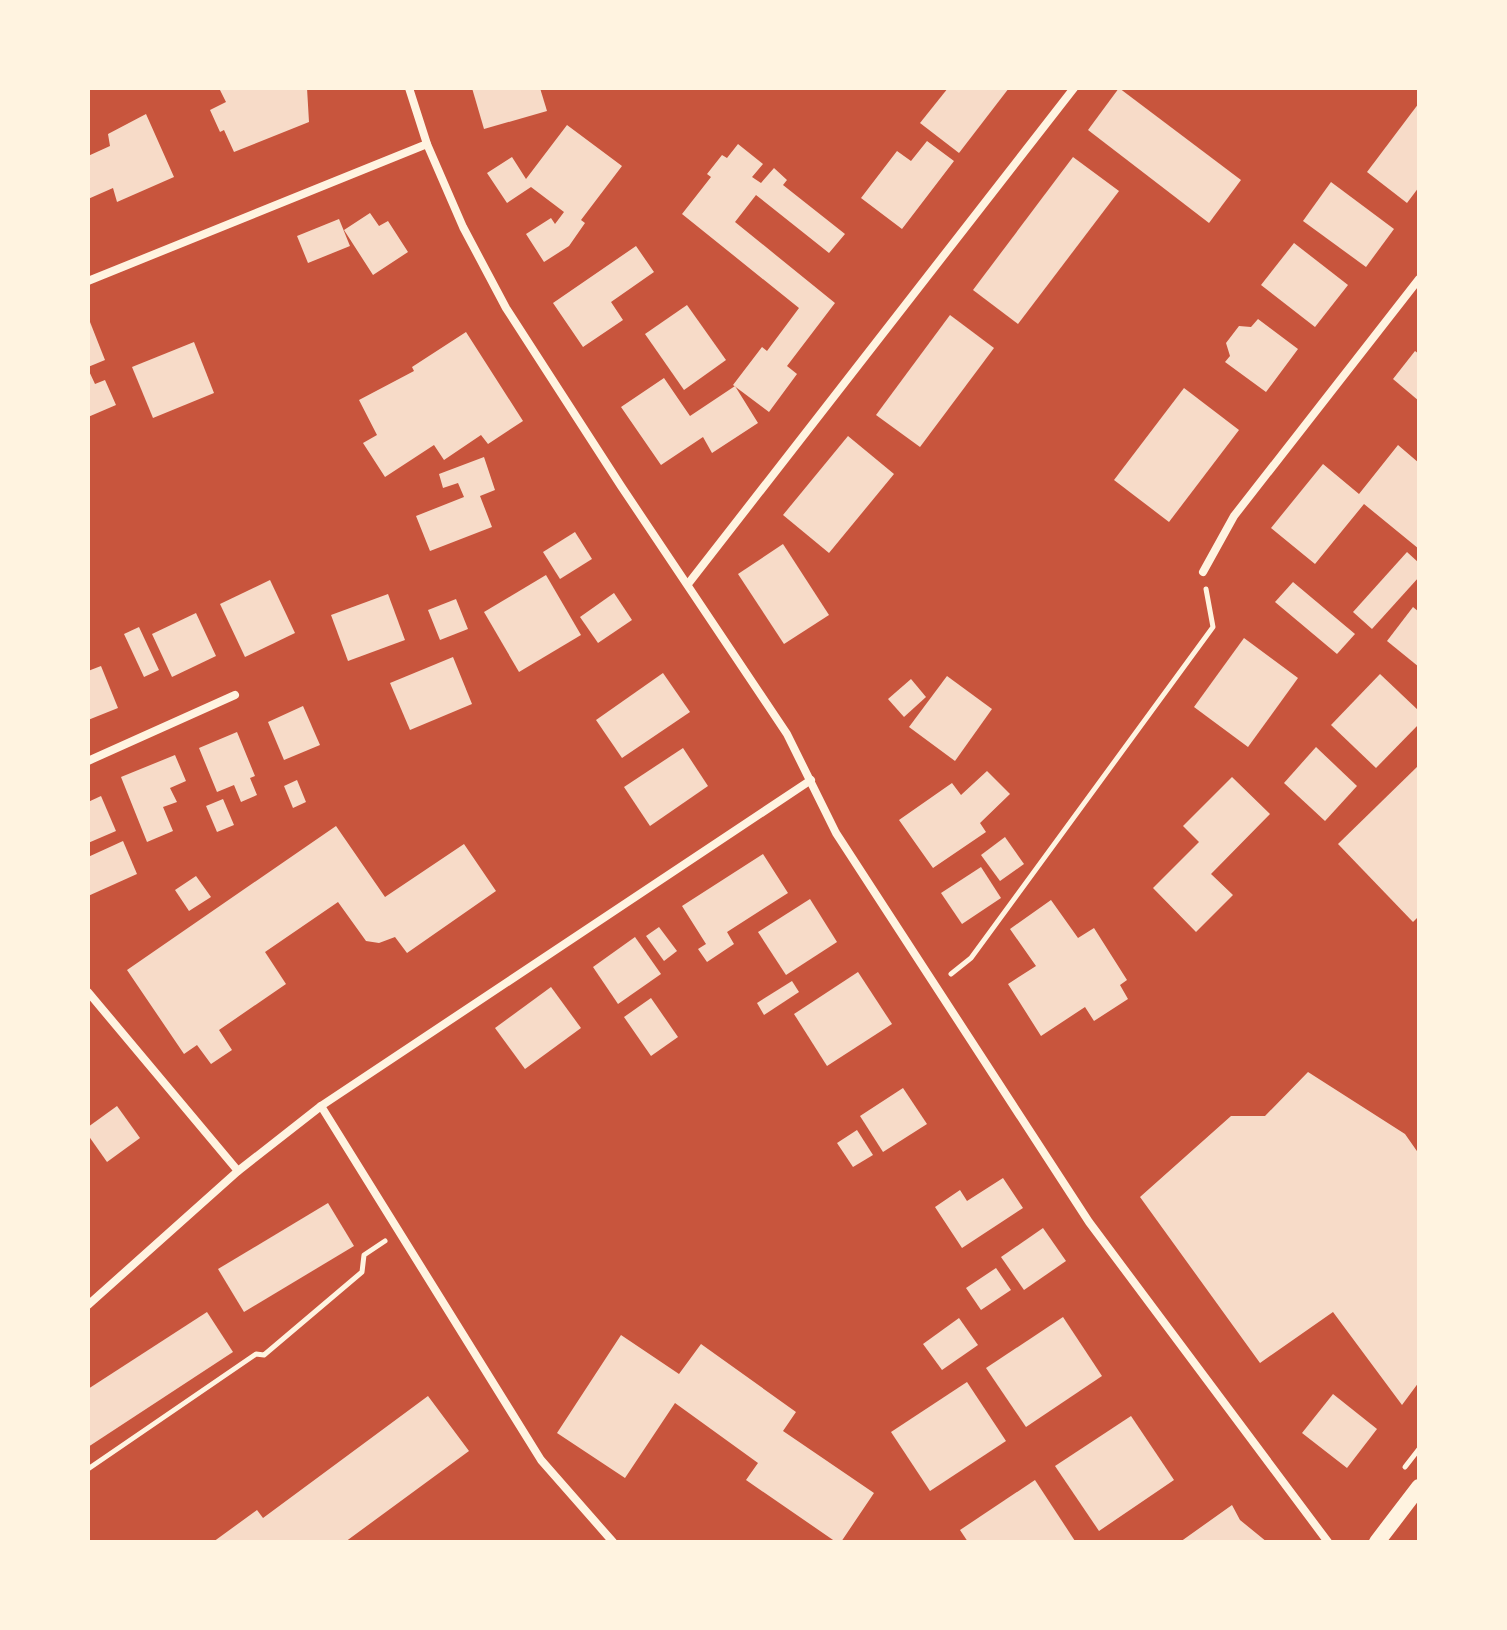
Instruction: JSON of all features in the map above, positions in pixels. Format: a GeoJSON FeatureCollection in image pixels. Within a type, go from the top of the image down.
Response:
{"type":"FeatureCollection","features":[{"type":"Feature","properties":{"kind":"main road"},"geometry":{"type":"LineString","coordinates":[[1377,1542],[1419,1487]]}},
{"type":"Feature","properties":{"kind":"street"},"geometry":{"type":"LineString","coordinates":[[409,88],[427,144],[463,227],[506,308],[787,734],[836,833],[1089,1222],[1328,1542]]}},
{"type":"Feature","properties":{"kind":"street"},"geometry":{"type":"LineString","coordinates":[[688,584],[1074,88]]}},
{"type":"Feature","properties":{"kind":"street"},"geometry":{"type":"LineString","coordinates":[[88,281],[427,144]]}},
{"type":"Feature","properties":{"kind":"street"},"geometry":{"type":"LineString","coordinates":[[1203,572],[1234,516],[1419,279]]}},
{"type":"Feature","properties":{"kind":"street"},"geometry":{"type":"LineString","coordinates":[[88,761],[235,695]]}},
{"type":"Feature","properties":{"kind":"street"},"geometry":{"type":"LineString","coordinates":[[88,1305],[238,1171],[321,1106],[811,780]]}},
{"type":"Feature","properties":{"kind":"street"},"geometry":{"type":"LineString","coordinates":[[88,992],[238,1171]]}},
{"type":"Feature","properties":{"kind":"street"},"geometry":{"type":"LineString","coordinates":[[321,1106],[541,1460],[613,1542]]}},
{"type":"Feature","properties":{"kind":"path"},"geometry":{"type":"LineString","coordinates":[[937,987],[971,958],[1213,627],[1203,572]]}},
{"type":"Feature","properties":{"kind":"path"},"geometry":{"type":"LineString","coordinates":[[88,1469],[256,1354],[264,1355],[362,1272],[364,1255],[399,1231]]}},
{"type":"Feature","properties":{"kind":"building"},"geometry":{"type":"Polygon","coordinates":[[[219,88],[307,88],[309,122],[234,152],[210,110],[226,102],[219,88]]]}},
{"type":"Feature","properties":{"kind":"building"},"geometry":{"type":"Polygon","coordinates":[[[472,88],[540,88],[547,111],[484,129],[472,88]]]}},
{"type":"Feature","properties":{"kind":"building"},"geometry":{"type":"Polygon","coordinates":[[[948,88],[1009,88],[959,153],[920,123],[948,88]]]}},
{"type":"Feature","properties":{"kind":"building"},"geometry":{"type":"Polygon","coordinates":[[[1119,88],[1241,180],[1209,223],[1088,130],[1119,88]]]}},
{"type":"Feature","properties":{"kind":"building"},"geometry":{"type":"Polygon","coordinates":[[[1419,103],[1419,187],[1407,203],[1367,172],[1419,103]]]}},
{"type":"Feature","properties":{"kind":"building"},"geometry":{"type":"Polygon","coordinates":[[[146,114],[174,177],[117,202],[113,188],[88,199],[88,156],[110,146],[108,134],[146,114]]]}},
{"type":"Feature","properties":{"kind":"building"},"geometry":{"type":"Polygon","coordinates":[[[567,125],[622,166],[581,220],[585,223],[569,246],[544,262],[526,234],[551,218],[555,224],[564,212],[531,187],[507,203],[487,173],[512,157],[526,179],[567,125]]]}},
{"type":"Feature","properties":{"kind":"building"},"geometry":{"type":"Polygon","coordinates":[[[927,141],[954,161],[902,229],[861,198],[897,151],[911,161],[927,141]]]}},
{"type":"Feature","properties":{"kind":"building"},"geometry":{"type":"Polygon","coordinates":[[[738,144],[763,164],[752,177],[761,183],[774,168],[787,180],[783,185],[845,234],[829,253],[756,195],[735,222],[835,303],[787,366],[797,374],[769,412],[733,385],[762,347],[767,351],[799,308],[682,214],[711,177],[707,174],[722,155],[727,158],[738,144]]]}},
{"type":"Feature","properties":{"kind":"building"},"geometry":{"type":"Polygon","coordinates":[[[1073,157],[1119,191],[1018,324],[973,290],[1073,157]]]}},
{"type":"Feature","properties":{"kind":"building"},"geometry":{"type":"Polygon","coordinates":[[[1331,182],[1394,229],[1366,267],[1303,221],[1331,182]]]}},
{"type":"Feature","properties":{"kind":"building"},"geometry":{"type":"Polygon","coordinates":[[[370,213],[379,226],[388,221],[408,252],[373,275],[344,230],[370,213]]]}},
{"type":"Feature","properties":{"kind":"building"},"geometry":{"type":"Polygon","coordinates":[[[339,219],[350,246],[308,263],[297,236],[339,219]]]}},
{"type":"Feature","properties":{"kind":"building"},"geometry":{"type":"Polygon","coordinates":[[[1294,243],[1348,285],[1315,327],[1261,285],[1294,243]]]}},
{"type":"Feature","properties":{"kind":"building"},"geometry":{"type":"Polygon","coordinates":[[[636,246],[654,272],[611,302],[623,320],[583,347],[553,303],[636,246]]]}},
{"type":"Feature","properties":{"kind":"building"},"geometry":{"type":"Polygon","coordinates":[[[687,305],[726,360],[684,390],[645,334],[687,305]]]}},
{"type":"Feature","properties":{"kind":"building"},"geometry":{"type":"Polygon","coordinates":[[[950,315],[994,348],[920,447],[876,415],[950,315]]]}},
{"type":"Feature","properties":{"kind":"building"},"geometry":{"type":"Polygon","coordinates":[[[88,317],[105,360],[88,367],[88,317]]]}},
{"type":"Feature","properties":{"kind":"building"},"geometry":{"type":"Polygon","coordinates":[[[1258,319],[1298,349],[1266,392],[1225,362],[1230,356],[1226,343],[1239,326],[1251,327],[1258,319]]]}},
{"type":"Feature","properties":{"kind":"building"},"geometry":{"type":"Polygon","coordinates":[[[466,332],[523,421],[488,444],[481,435],[444,460],[434,445],[385,477],[363,443],[377,435],[359,400],[414,371],[412,367],[466,332]]]}},
{"type":"Feature","properties":{"kind":"building"},"geometry":{"type":"Polygon","coordinates":[[[194,342],[214,393],[153,418],[132,367],[194,342]]]}},
{"type":"Feature","properties":{"kind":"building"},"geometry":{"type":"Polygon","coordinates":[[[1415,351],[1419,354],[1419,401],[1393,379],[1415,351]]]}},
{"type":"Feature","properties":{"kind":"building"},"geometry":{"type":"Polygon","coordinates":[[[88,369],[95,384],[105,380],[116,405],[88,417],[88,369]]]}},
{"type":"Feature","properties":{"kind":"building"},"geometry":{"type":"Polygon","coordinates":[[[664,378],[690,416],[735,386],[758,423],[712,453],[703,437],[661,465],[621,407],[664,378]]]}},
{"type":"Feature","properties":{"kind":"building"},"geometry":{"type":"Polygon","coordinates":[[[1184,388],[1239,430],[1169,522],[1114,480],[1184,388]]]}},
{"type":"Feature","properties":{"kind":"building"},"geometry":{"type":"Polygon","coordinates":[[[848,436],[894,474],[829,553],[783,515],[848,436]]]}},
{"type":"Feature","properties":{"kind":"building"},"geometry":{"type":"Polygon","coordinates":[[[1398,445],[1419,463],[1419,549],[1364,504],[1315,564],[1271,528],[1323,464],[1359,494],[1398,445]]]}},
{"type":"Feature","properties":{"kind":"building"},"geometry":{"type":"Polygon","coordinates":[[[484,457],[495,490],[480,496],[492,527],[430,551],[416,516],[464,497],[458,483],[443,488],[439,474],[484,457]]]}},
{"type":"Feature","properties":{"kind":"building"},"geometry":{"type":"Polygon","coordinates":[[[575,532],[592,559],[560,579],[543,552],[575,532]]]}},
{"type":"Feature","properties":{"kind":"building"},"geometry":{"type":"Polygon","coordinates":[[[783,544],[829,615],[784,644],[738,574],[783,544]]]}},
{"type":"Feature","properties":{"kind":"building"},"geometry":{"type":"Polygon","coordinates":[[[1407,552],[1419,563],[1419,577],[1372,629],[1353,612],[1407,552]]]}},
{"type":"Feature","properties":{"kind":"building"},"geometry":{"type":"Polygon","coordinates":[[[546,575],[581,635],[519,672],[484,612],[546,575]]]}},
{"type":"Feature","properties":{"kind":"building"},"geometry":{"type":"Polygon","coordinates":[[[270,580],[295,633],[245,657],[220,604],[270,580]]]}},
{"type":"Feature","properties":{"kind":"building"},"geometry":{"type":"Polygon","coordinates":[[[1293,582],[1355,634],[1337,654],[1275,602],[1293,582]]]}},
{"type":"Feature","properties":{"kind":"building"},"geometry":{"type":"Polygon","coordinates":[[[614,593],[632,620],[598,643],[580,617],[614,593]]]}},
{"type":"Feature","properties":{"kind":"building"},"geometry":{"type":"Polygon","coordinates":[[[388,594],[405,640],[348,661],[331,615],[388,594]]]}},
{"type":"Feature","properties":{"kind":"building"},"geometry":{"type":"Polygon","coordinates":[[[456,599],[468,629],[440,640],[428,610],[456,599]]]}},
{"type":"Feature","properties":{"kind":"building"},"geometry":{"type":"Polygon","coordinates":[[[1413,607],[1419,612],[1419,667],[1387,641],[1413,607]]]}},
{"type":"Feature","properties":{"kind":"building"},"geometry":{"type":"Polygon","coordinates":[[[196,613],[216,656],[172,677],[152,634],[196,613]]]}},
{"type":"Feature","properties":{"kind":"building"},"geometry":{"type":"Polygon","coordinates":[[[139,627],[159,670],[144,677],[124,634],[139,627]]]}},
{"type":"Feature","properties":{"kind":"building"},"geometry":{"type":"Polygon","coordinates":[[[1244,638],[1298,678],[1248,747],[1194,707],[1244,638]]]}},
{"type":"Feature","properties":{"kind":"building"},"geometry":{"type":"Polygon","coordinates":[[[453,657],[472,704],[410,730],[390,683],[453,657]]]}},
{"type":"Feature","properties":{"kind":"building"},"geometry":{"type":"Polygon","coordinates":[[[101,666],[118,708],[88,720],[88,671],[101,666]]]}},
{"type":"Feature","properties":{"kind":"building"},"geometry":{"type":"Polygon","coordinates":[[[663,673],[690,712],[622,758],[596,720],[663,673]]]}},
{"type":"Feature","properties":{"kind":"building"},"geometry":{"type":"Polygon","coordinates":[[[1380,674],[1419,711],[1419,724],[1376,768],[1331,725],[1380,674]]]}},
{"type":"Feature","properties":{"kind":"building"},"geometry":{"type":"Polygon","coordinates":[[[947,676],[992,709],[955,761],[909,727],[947,676]]]}},
{"type":"Feature","properties":{"kind":"building"},"geometry":{"type":"Polygon","coordinates":[[[911,679],[926,697],[904,717],[888,699],[911,679]]]}},
{"type":"Feature","properties":{"kind":"building"},"geometry":{"type":"Polygon","coordinates":[[[303,706],[320,745],[284,760],[268,722],[303,706]]]}},
{"type":"Feature","properties":{"kind":"building"},"geometry":{"type":"Polygon","coordinates":[[[237,732],[255,776],[250,778],[257,795],[241,802],[234,785],[217,792],[199,748],[237,732]]]}},
{"type":"Feature","properties":{"kind":"building"},"geometry":{"type":"Polygon","coordinates":[[[1316,747],[1357,786],[1325,821],[1284,783],[1316,747]]]}},
{"type":"Feature","properties":{"kind":"building"},"geometry":{"type":"Polygon","coordinates":[[[683,748],[708,786],[650,826],[624,787],[683,748]]]}},
{"type":"Feature","properties":{"kind":"building"},"geometry":{"type":"Polygon","coordinates":[[[175,755],[186,781],[170,788],[177,802],[163,807],[173,831],[147,842],[121,777],[175,755]]]}},
{"type":"Feature","properties":{"kind":"building"},"geometry":{"type":"Polygon","coordinates":[[[1419,765],[1419,916],[1413,922],[1338,844],[1419,765]]]}},
{"type":"Feature","properties":{"kind":"building"},"geometry":{"type":"Polygon","coordinates":[[[987,771],[1010,794],[980,823],[986,832],[933,868],[899,820],[952,783],[961,795],[987,771]]]}},
{"type":"Feature","properties":{"kind":"building"},"geometry":{"type":"Polygon","coordinates":[[[1232,777],[1270,814],[1211,874],[1233,895],[1196,932],[1153,888],[1199,842],[1183,826],[1232,777]]]}},
{"type":"Feature","properties":{"kind":"building"},"geometry":{"type":"Polygon","coordinates":[[[297,780],[306,802],[293,808],[284,786],[297,780]]]}},
{"type":"Feature","properties":{"kind":"building"},"geometry":{"type":"Polygon","coordinates":[[[101,796],[116,831],[88,843],[88,802],[101,796]]]}},
{"type":"Feature","properties":{"kind":"building"},"geometry":{"type":"Polygon","coordinates":[[[223,799],[234,825],[217,832],[206,806],[223,799]]]}},
{"type":"Feature","properties":{"kind":"building"},"geometry":{"type":"Polygon","coordinates":[[[336,826],[385,897],[464,844],[496,891],[407,953],[395,937],[379,943],[366,941],[338,902],[265,952],[286,984],[219,1030],[232,1050],[211,1064],[197,1045],[184,1054],[127,970],[336,826]]]}},
{"type":"Feature","properties":{"kind":"building"},"geometry":{"type":"Polygon","coordinates":[[[1005,837],[1024,864],[1000,881],[981,855],[1005,837]]]}},
{"type":"Feature","properties":{"kind":"building"},"geometry":{"type":"Polygon","coordinates":[[[123,841],[137,874],[88,896],[88,857],[123,841]]]}},
{"type":"Feature","properties":{"kind":"building"},"geometry":{"type":"Polygon","coordinates":[[[763,854],[788,893],[727,932],[734,944],[707,962],[698,949],[706,944],[682,906],[763,854]]]}},
{"type":"Feature","properties":{"kind":"building"},"geometry":{"type":"Polygon","coordinates":[[[981,867],[1001,898],[962,924],[941,893],[981,867]]]}},
{"type":"Feature","properties":{"kind":"building"},"geometry":{"type":"Polygon","coordinates":[[[196,876],[211,897],[189,911],[175,890],[196,876]]]}},
{"type":"Feature","properties":{"kind":"building"},"geometry":{"type":"Polygon","coordinates":[[[810,899],[837,942],[786,975],[758,932],[810,899]]]}},
{"type":"Feature","properties":{"kind":"building"},"geometry":{"type":"Polygon","coordinates":[[[1051,900],[1078,938],[1094,928],[1127,980],[1120,985],[1128,999],[1094,1021],[1085,1007],[1041,1036],[1008,984],[1036,966],[1010,929],[1051,900]]]}},
{"type":"Feature","properties":{"kind":"building"},"geometry":{"type":"Polygon","coordinates":[[[659,927],[677,951],[664,961],[646,936],[659,927]]]}},
{"type":"Feature","properties":{"kind":"building"},"geometry":{"type":"Polygon","coordinates":[[[635,937],[661,974],[618,1004],[593,967],[635,937]]]}},
{"type":"Feature","properties":{"kind":"building"},"geometry":{"type":"Polygon","coordinates":[[[858,972],[892,1024],[827,1066],[794,1014],[858,972]]]}},
{"type":"Feature","properties":{"kind":"building"},"geometry":{"type":"Polygon","coordinates":[[[792,981],[799,992],[764,1015],[757,1003],[792,981]]]}},
{"type":"Feature","properties":{"kind":"building"},"geometry":{"type":"Polygon","coordinates":[[[551,987],[581,1028],[525,1069],[495,1028],[551,987]]]}},
{"type":"Feature","properties":{"kind":"building"},"geometry":{"type":"Polygon","coordinates":[[[651,998],[678,1037],[651,1056],[624,1017],[651,998]]]}},
{"type":"Feature","properties":{"kind":"building"},"geometry":{"type":"Polygon","coordinates":[[[1308,1072],[1405,1134],[1419,1154],[1419,1382],[1402,1405],[1333,1312],[1260,1363],[1140,1197],[1231,1116],[1265,1116],[1308,1072]]]}},
{"type":"Feature","properties":{"kind":"building"},"geometry":{"type":"Polygon","coordinates":[[[903,1088],[927,1124],[883,1152],[860,1116],[903,1088]]]}},
{"type":"Feature","properties":{"kind":"building"},"geometry":{"type":"Polygon","coordinates":[[[117,1106],[140,1138],[107,1162],[88,1135],[88,1127],[117,1106]]]}},
{"type":"Feature","properties":{"kind":"building"},"geometry":{"type":"Polygon","coordinates":[[[857,1130],[873,1155],[853,1167],[837,1143],[857,1130]]]}},
{"type":"Feature","properties":{"kind":"building"},"geometry":{"type":"Polygon","coordinates":[[[1003,1178],[1023,1208],[962,1248],[935,1207],[960,1190],[967,1201],[1003,1178]]]}},
{"type":"Feature","properties":{"kind":"building"},"geometry":{"type":"Polygon","coordinates":[[[328,1203],[354,1246],[244,1312],[218,1269],[328,1203]]]}},
{"type":"Feature","properties":{"kind":"building"},"geometry":{"type":"Polygon","coordinates":[[[1043,1228],[1066,1261],[1024,1290],[1001,1257],[1043,1228]]]}},
{"type":"Feature","properties":{"kind":"building"},"geometry":{"type":"Polygon","coordinates":[[[996,1268],[1011,1290],[981,1310],[966,1288],[996,1268]]]}},
{"type":"Feature","properties":{"kind":"building"},"geometry":{"type":"Polygon","coordinates":[[[207,1312],[233,1352],[88,1447],[88,1389],[207,1312]]]}},
{"type":"Feature","properties":{"kind":"building"},"geometry":{"type":"Polygon","coordinates":[[[1063,1317],[1102,1376],[1026,1427],[986,1368],[1063,1317]]]}},
{"type":"Feature","properties":{"kind":"building"},"geometry":{"type":"Polygon","coordinates":[[[959,1318],[978,1345],[942,1370],[923,1344],[959,1318]]]}},
{"type":"Feature","properties":{"kind":"building"},"geometry":{"type":"Polygon","coordinates":[[[621,1335],[679,1374],[701,1344],[796,1412],[783,1431],[874,1493],[841,1542],[836,1542],[746,1480],[758,1463],[675,1403],[625,1478],[557,1433],[621,1335]]]}},
{"type":"Feature","properties":{"kind":"building"},"geometry":{"type":"Polygon","coordinates":[[[967,1382],[1006,1441],[930,1491],[891,1432],[967,1382]]]}},
{"type":"Feature","properties":{"kind":"building"},"geometry":{"type":"Polygon","coordinates":[[[1333,1394],[1377,1429],[1347,1468],[1302,1433],[1333,1394]]]}},
{"type":"Feature","properties":{"kind":"building"},"geometry":{"type":"Polygon","coordinates":[[[428,1396],[469,1451],[345,1542],[213,1542],[257,1510],[263,1518],[428,1396]]]}},
{"type":"Feature","properties":{"kind":"building"},"geometry":{"type":"Polygon","coordinates":[[[1131,1416],[1174,1480],[1099,1531],[1055,1466],[1131,1416]]]}},
{"type":"Feature","properties":{"kind":"building"},"geometry":{"type":"Polygon","coordinates":[[[1035,1480],[1075,1541],[968,1542],[960,1530],[1035,1480]]]}},
{"type":"Feature","properties":{"kind":"building"},"geometry":{"type":"Polygon","coordinates":[[[1232,1505],[1240,1520],[1267,1542],[1180,1542],[1232,1505]]]}}]}
